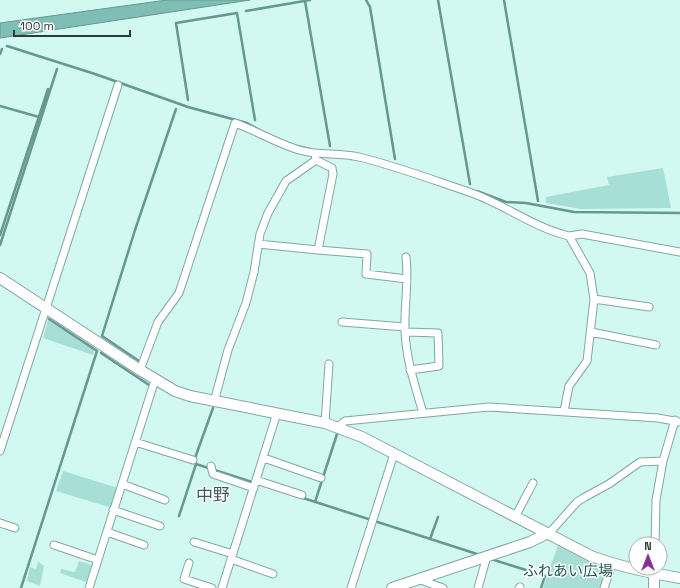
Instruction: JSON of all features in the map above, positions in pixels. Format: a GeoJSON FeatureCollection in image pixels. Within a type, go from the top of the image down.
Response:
{"type":"FeatureCollection","features":[{"type":"Feature","properties":{"kind":"street"},"geometry":{"type":"LineString","coordinates":[[0,451],[118,85]]}},
{"type":"Feature","properties":{"kind":"street"},"geometry":{"type":"LineString","coordinates":[[140,370],[158,322],[179,293],[235,123],[251,128],[269,139],[316,157],[332,168],[333,174],[318,250]]}},
{"type":"Feature","properties":{"kind":"street"},"geometry":{"type":"LineString","coordinates":[[214,402],[228,350],[246,303],[254,272],[260,234],[268,213],[286,181],[316,157],[357,156],[401,169],[486,198],[545,229],[568,236],[582,234],[680,252]]}},
{"type":"Feature","properties":{"kind":"street"},"geometry":{"type":"LineString","coordinates":[[564,411],[569,386],[587,362],[594,299],[590,274],[568,236]]}},
{"type":"Feature","properties":{"kind":"street"},"geometry":{"type":"LineString","coordinates":[[258,244],[367,254],[366,274],[407,279]]}},
{"type":"Feature","properties":{"kind":"street"},"geometry":{"type":"LineString","coordinates":[[406,257],[407,279],[405,330],[410,370],[423,413]]}},
{"type":"Feature","properties":{"kind":"street"},"geometry":{"type":"LineString","coordinates":[[0,278],[155,380],[175,391],[214,402],[277,413],[337,426],[591,556],[612,564],[628,567]]}},
{"type":"Feature","properties":{"kind":"street"},"geometry":{"type":"LineString","coordinates":[[594,299],[649,308]]}},
{"type":"Feature","properties":{"kind":"street"},"geometry":{"type":"LineString","coordinates":[[342,322],[438,333],[439,366],[410,370]]}},
{"type":"Feature","properties":{"kind":"street"},"geometry":{"type":"LineString","coordinates":[[591,332],[656,345]]}},
{"type":"Feature","properties":{"kind":"street"},"geometry":{"type":"LineString","coordinates":[[325,423],[329,364]]}},
{"type":"Feature","properties":{"kind":"street"},"geometry":{"type":"LineString","coordinates":[[89,588],[155,380]]}},
{"type":"Feature","properties":{"kind":"street"},"geometry":{"type":"LineString","coordinates":[[337,426],[345,421],[489,406],[678,421],[663,460],[656,500],[655,536]]}},
{"type":"Feature","properties":{"kind":"street"},"geometry":{"type":"LineString","coordinates":[[222,588],[277,413]]}},
{"type":"Feature","properties":{"kind":"street"},"geometry":{"type":"LineString","coordinates":[[135,442],[193,460]]}},
{"type":"Feature","properties":{"kind":"street"},"geometry":{"type":"LineString","coordinates":[[351,588],[394,454]]}},
{"type":"Feature","properties":{"kind":"street"},"geometry":{"type":"LineString","coordinates":[[264,458],[321,478]]}},
{"type":"Feature","properties":{"kind":"street"},"geometry":{"type":"LineString","coordinates":[[392,588],[530,542],[553,529],[577,502],[609,484],[640,462],[663,460]]}},
{"type":"Feature","properties":{"kind":"street"},"geometry":{"type":"LineString","coordinates":[[210,466],[213,474],[302,495]]}},
{"type":"Feature","properties":{"kind":"street"},"geometry":{"type":"LineString","coordinates":[[515,517],[533,483]]}},
{"type":"Feature","properties":{"kind":"street"},"geometry":{"type":"LineString","coordinates":[[122,484],[165,500]]}},
{"type":"Feature","properties":{"kind":"street"},"geometry":{"type":"LineString","coordinates":[[113,510],[160,526]]}},
{"type":"Feature","properties":{"kind":"street"},"geometry":{"type":"LineString","coordinates":[[0,523],[15,528]]}},
{"type":"Feature","properties":{"kind":"street"},"geometry":{"type":"LineString","coordinates":[[106,532],[144,545]]}},
{"type":"Feature","properties":{"kind":"street"},"geometry":{"type":"LineString","coordinates":[[194,542],[273,574]]}},
{"type":"Feature","properties":{"kind":"street"},"geometry":{"type":"LineString","coordinates":[[54,545],[98,560]]}},
{"type":"Feature","properties":{"kind":"street"},"geometry":{"type":"LineString","coordinates":[[478,588],[487,556]]}},
{"type":"Feature","properties":{"kind":"street"},"geometry":{"type":"LineString","coordinates":[[189,563],[184,579],[212,588]]}},
{"type":"Feature","properties":{"kind":"street"},"geometry":{"type":"LineString","coordinates":[[604,588],[612,564]]}},
{"type":"Feature","properties":{"kind":"street"},"geometry":{"type":"LineString","coordinates":[[668,575],[680,578]]}},
{"type":"Feature","properties":{"kind":"street"},"geometry":{"type":"LineString","coordinates":[[654,576],[654,588]]}},
{"type":"Feature","properties":{"kind":"street"},"geometry":{"type":"LineString","coordinates":[[418,579],[443,588]]}},
{"type":"Feature","properties":{"kind":"green space"},"geometry":{"type":"Polygon","coordinates":[[[663,168],[671,208],[581,209],[546,203],[546,197],[609,185],[607,177],[663,168]]]}},
{"type":"Feature","properties":{"kind":"green space"},"geometry":{"type":"Polygon","coordinates":[[[48,320],[94,350],[93,355],[43,338],[48,320]]]}},
{"type":"Feature","properties":{"kind":"green space"},"geometry":{"type":"Polygon","coordinates":[[[63,471],[118,488],[112,508],[56,491],[63,471]]]}},
{"type":"Feature","properties":{"kind":"green space","name":"ふれあい広場"},"geometry":{"type":"Polygon","coordinates":[[[558,545],[589,561],[609,567],[602,588],[543,588],[558,545]]]}},
{"type":"Feature","properties":{"kind":"green space"},"geometry":{"type":"Polygon","coordinates":[[[38,561],[44,566],[40,586],[27,581],[30,567],[36,569],[38,561]]]}},
{"type":"Feature","properties":{"kind":"green space"},"geometry":{"type":"Polygon","coordinates":[[[79,561],[92,565],[86,582],[60,573],[61,569],[75,572],[79,561]]]}},
{"type":"Feature","properties":{"kind":"water"},"geometry":{"type":"Polygon","coordinates":[[[167,0],[250,0],[0,38],[0,23],[167,0]]]}},
{"type":"Feature","properties":{"kind":"waterway"},"geometry":{"type":"LineString","coordinates":[[246,11],[310,0]]}},
{"type":"Feature","properties":{"kind":"waterway"},"geometry":{"type":"LineString","coordinates":[[366,0],[370,7],[395,159]]}},
{"type":"Feature","properties":{"kind":"waterway"},"geometry":{"type":"LineString","coordinates":[[438,0],[470,184]]}},
{"type":"Feature","properties":{"kind":"waterway"},"geometry":{"type":"LineString","coordinates":[[504,0],[538,201]]}},
{"type":"Feature","properties":{"kind":"waterway"},"geometry":{"type":"LineString","coordinates":[[305,1],[330,146]]}},
{"type":"Feature","properties":{"kind":"waterway"},"geometry":{"type":"LineString","coordinates":[[188,100],[176,23],[237,13],[255,120]]}},
{"type":"Feature","properties":{"kind":"waterway"},"geometry":{"type":"LineString","coordinates":[[7,46],[95,74],[188,107],[247,123],[263,132]]}},
{"type":"Feature","properties":{"kind":"waterway"},"geometry":{"type":"LineString","coordinates":[[0,54],[2,49]]}},
{"type":"Feature","properties":{"kind":"waterway"},"geometry":{"type":"LineString","coordinates":[[0,245],[57,69]]}},
{"type":"Feature","properties":{"kind":"waterway"},"geometry":{"type":"LineString","coordinates":[[0,235],[48,89],[50,90]]}},
{"type":"Feature","properties":{"kind":"waterway"},"geometry":{"type":"LineString","coordinates":[[0,106],[39,117]]}},
{"type":"Feature","properties":{"kind":"waterway"},"geometry":{"type":"LineString","coordinates":[[139,361],[102,336],[135,230],[176,109]]}},
{"type":"Feature","properties":{"kind":"waterway"},"geometry":{"type":"LineString","coordinates":[[297,146],[310,149]]}},
{"type":"Feature","properties":{"kind":"waterway"},"geometry":{"type":"LineString","coordinates":[[477,191],[506,202],[526,203],[574,212],[680,213]]}},
{"type":"Feature","properties":{"kind":"waterway"},"geometry":{"type":"LineString","coordinates":[[21,588],[97,351],[49,319]]}},
{"type":"Feature","properties":{"kind":"waterway"},"geometry":{"type":"LineString","coordinates":[[101,353],[149,385]]}},
{"type":"Feature","properties":{"kind":"waterway"},"geometry":{"type":"LineString","coordinates":[[213,408],[195,458],[196,464],[255,483]]}},
{"type":"Feature","properties":{"kind":"waterway"},"geometry":{"type":"LineString","coordinates":[[315,502],[337,434]]}},
{"type":"Feature","properties":{"kind":"waterway"},"geometry":{"type":"LineString","coordinates":[[179,516],[196,464]]}},
{"type":"Feature","properties":{"kind":"waterway"},"geometry":{"type":"LineString","coordinates":[[300,497],[477,554]]}},
{"type":"Feature","properties":{"kind":"waterway"},"geometry":{"type":"LineString","coordinates":[[430,539],[438,517]]}},
{"type":"Feature","properties":{"kind":"waterway"},"geometry":{"type":"LineString","coordinates":[[491,559],[545,576],[541,588]]}},
{"type":"Feature","properties":{"kind":"district","name":"中野"},"geometry":{"type":"Point","coordinates":[213,495]}}]}
